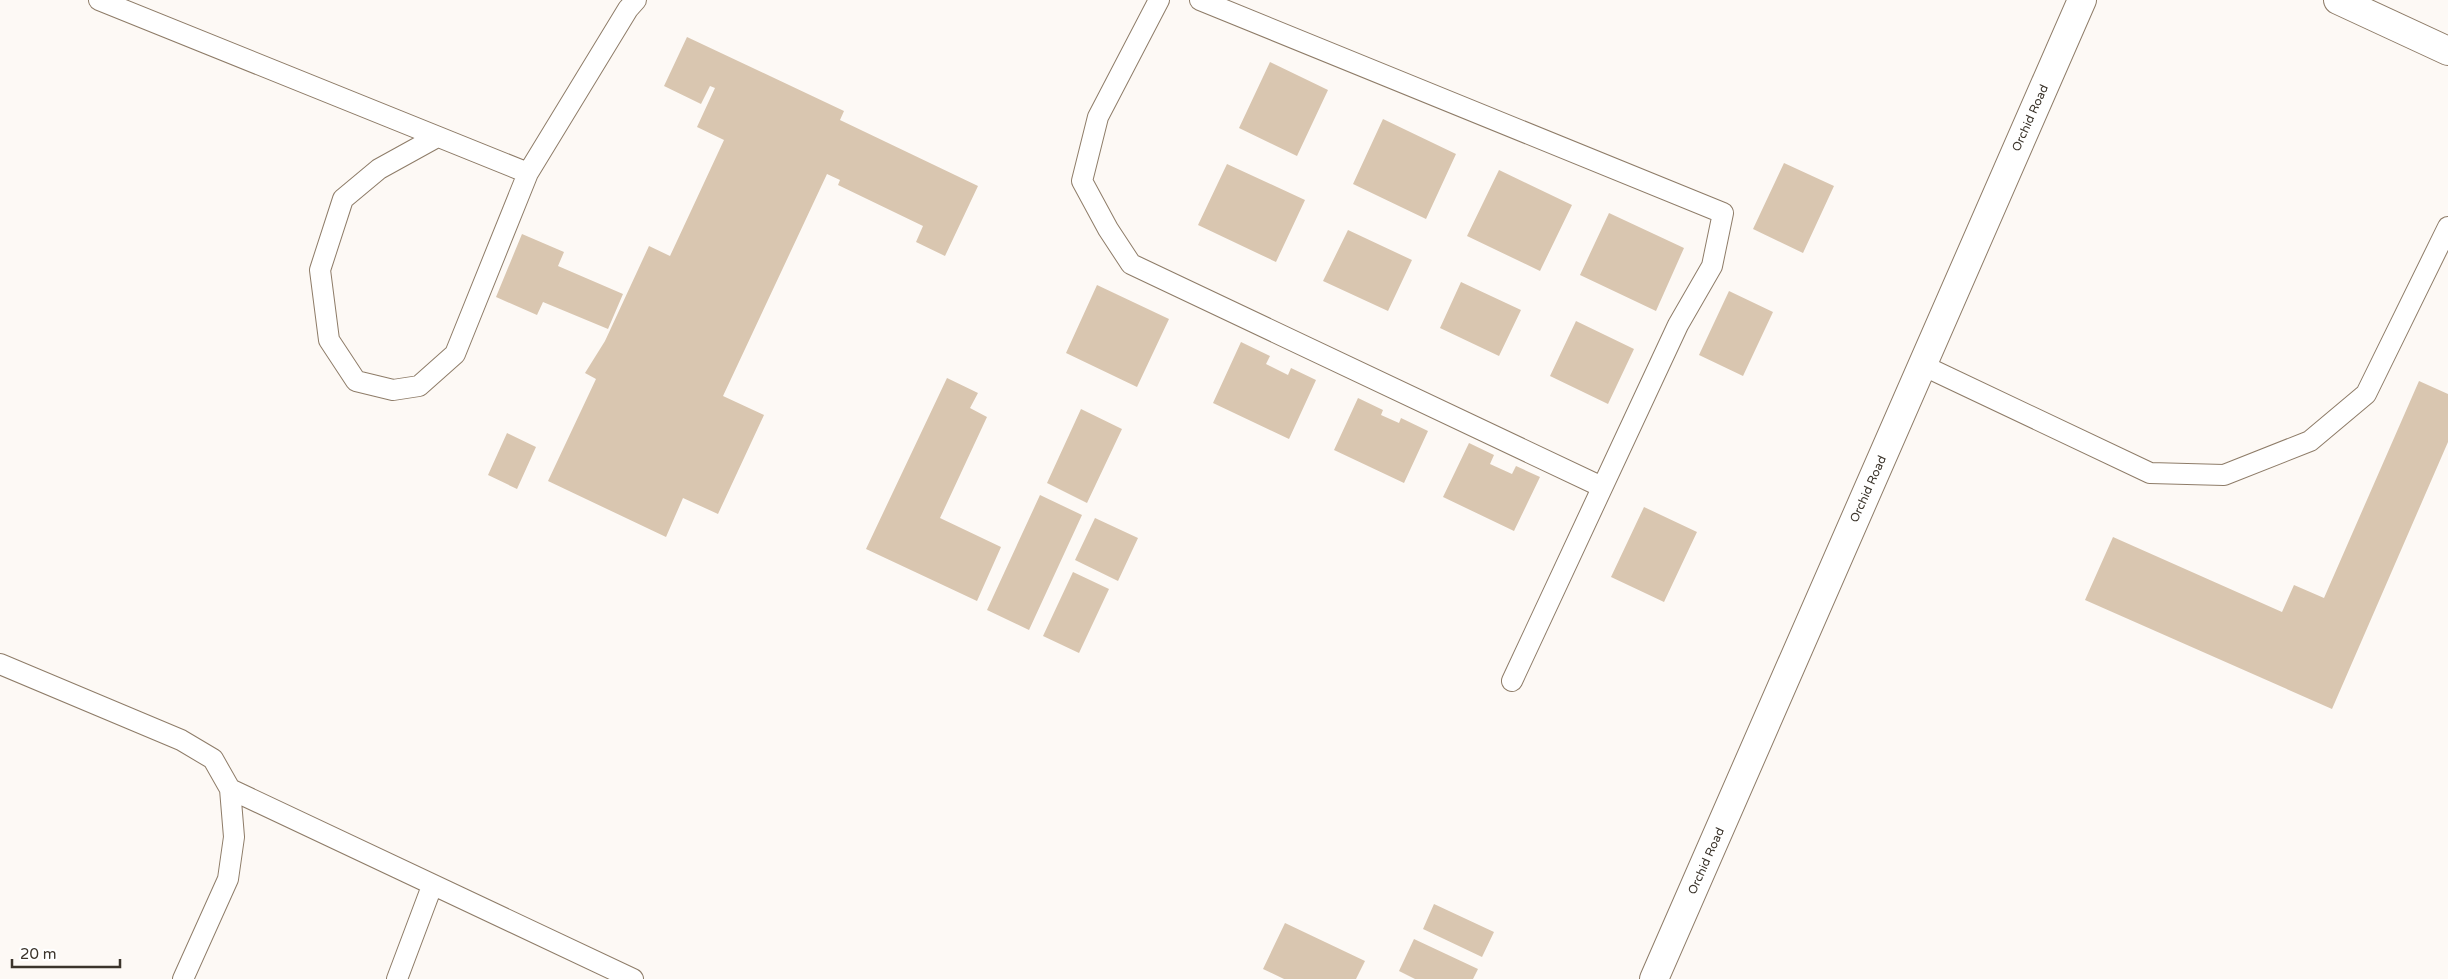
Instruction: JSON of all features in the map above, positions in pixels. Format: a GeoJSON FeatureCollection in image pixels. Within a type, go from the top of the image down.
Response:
{"type":"FeatureCollection","features":[{"type":"Feature","properties":{"kind":"street","name":"Orchid Road"},"geometry":{"type":"LineString","coordinates":[[1654,979],[2082,0]]}},
{"type":"Feature","properties":{"kind":"street"},"geometry":{"type":"LineString","coordinates":[[2338,0],[2448,51]]}},
{"type":"Feature","properties":{"kind":"lane"},"geometry":{"type":"LineString","coordinates":[[99,0],[528,174]]}},
{"type":"Feature","properties":{"kind":"lane"},"geometry":{"type":"LineString","coordinates":[[437,137],[379,169],[343,199],[320,270],[329,340],[356,381],[393,390],[419,386],[455,354],[528,174],[628,9],[636,0]]}},
{"type":"Feature","properties":{"kind":"lane"},"geometry":{"type":"LineString","coordinates":[[1159,0],[1098,117],[1082,181],[1108,229],[1131,264],[1602,487]]}},
{"type":"Feature","properties":{"kind":"lane"},"geometry":{"type":"LineString","coordinates":[[1200,0],[1723,213],[1712,266],[1678,324],[1512,681]]}},
{"type":"Feature","properties":{"kind":"lane"},"geometry":{"type":"LineString","coordinates":[[1922,365],[2150,473],[2224,476],[2310,441],[2366,394],[2448,227]]}},
{"type":"Feature","properties":{"kind":"lane"},"geometry":{"type":"LineString","coordinates":[[0,664],[181,740],[213,759],[230,790],[234,837],[228,879],[183,979]]}},
{"type":"Feature","properties":{"kind":"lane"},"geometry":{"type":"LineString","coordinates":[[230,790],[633,979]]}},
{"type":"Feature","properties":{"kind":"lane"},"geometry":{"type":"LineString","coordinates":[[397,979],[432,886]]}},
{"type":"Feature","properties":{"kind":"building"},"geometry":{"type":"Polygon","coordinates":[[[687,37],[844,111],[840,120],[978,186],[945,256],[916,242],[923,226],[838,185],[840,180],[827,174],[723,396],[764,415],[718,514],[683,498],[666,537],[548,481],[596,379],[585,373],[605,341],[649,246],[670,256],[724,140],[697,127],[715,88],[710,86],[701,104],[664,86],[687,37]]]}},
{"type":"Feature","properties":{"kind":"building"},"geometry":{"type":"Polygon","coordinates":[[[1270,62],[1328,90],[1297,156],[1239,128],[1270,62]]]}},
{"type":"Feature","properties":{"kind":"building"},"geometry":{"type":"Polygon","coordinates":[[[1383,119],[1456,154],[1426,219],[1353,184],[1383,119]]]}},
{"type":"Feature","properties":{"kind":"building"},"geometry":{"type":"Polygon","coordinates":[[[1784,163],[1834,186],[1803,253],[1753,229],[1784,163]]]}},
{"type":"Feature","properties":{"kind":"building"},"geometry":{"type":"Polygon","coordinates":[[[1227,164],[1305,200],[1276,262],[1198,225],[1227,164]]]}},
{"type":"Feature","properties":{"kind":"building"},"geometry":{"type":"Polygon","coordinates":[[[1499,170],[1572,205],[1540,271],[1467,236],[1499,170]]]}},
{"type":"Feature","properties":{"kind":"building"},"geometry":{"type":"Polygon","coordinates":[[[1609,213],[1684,248],[1656,311],[1580,275],[1609,213]]]}},
{"type":"Feature","properties":{"kind":"building"},"geometry":{"type":"Polygon","coordinates":[[[1348,230],[1412,260],[1388,311],[1323,281],[1348,230]]]}},
{"type":"Feature","properties":{"kind":"building"},"geometry":{"type":"Polygon","coordinates":[[[522,234],[564,252],[558,266],[623,294],[608,329],[543,302],[537,315],[496,297],[522,234]]]}},
{"type":"Feature","properties":{"kind":"building"},"geometry":{"type":"Polygon","coordinates":[[[1461,282],[1521,310],[1499,356],[1440,328],[1461,282]]]}},
{"type":"Feature","properties":{"kind":"building"},"geometry":{"type":"Polygon","coordinates":[[[1097,285],[1169,319],[1137,387],[1066,353],[1097,285]]]}},
{"type":"Feature","properties":{"kind":"building"},"geometry":{"type":"Polygon","coordinates":[[[1729,291],[1773,312],[1743,376],[1699,355],[1729,291]]]}},
{"type":"Feature","properties":{"kind":"building"},"geometry":{"type":"Polygon","coordinates":[[[1576,321],[1634,349],[1608,404],[1550,376],[1576,321]]]}},
{"type":"Feature","properties":{"kind":"building"},"geometry":{"type":"Polygon","coordinates":[[[1241,342],[1270,356],[1266,364],[1288,375],[1291,368],[1316,380],[1289,439],[1213,403],[1241,342]]]}},
{"type":"Feature","properties":{"kind":"building"},"geometry":{"type":"Polygon","coordinates":[[[947,378],[978,393],[970,408],[987,417],[940,518],[1001,547],[977,601],[866,549],[947,378]]]}},
{"type":"Feature","properties":{"kind":"building"},"geometry":{"type":"Polygon","coordinates":[[[2419,381],[2448,394],[2448,442],[2332,709],[2085,600],[2113,537],[2282,612],[2294,585],[2324,598],[2419,381]]]}},
{"type":"Feature","properties":{"kind":"building"},"geometry":{"type":"Polygon","coordinates":[[[1358,398],[1383,410],[1381,415],[1399,423],[1401,418],[1428,431],[1404,483],[1334,450],[1358,398]]]}},
{"type":"Feature","properties":{"kind":"building"},"geometry":{"type":"Polygon","coordinates":[[[1081,409],[1122,429],[1087,503],[1047,483],[1081,409]]]}},
{"type":"Feature","properties":{"kind":"building"},"geometry":{"type":"Polygon","coordinates":[[[507,433],[536,447],[517,489],[488,475],[507,433]]]}},
{"type":"Feature","properties":{"kind":"building"},"geometry":{"type":"Polygon","coordinates":[[[1469,443],[1494,455],[1490,464],[1512,474],[1516,466],[1540,477],[1514,531],[1443,497],[1469,443]]]}},
{"type":"Feature","properties":{"kind":"building"},"geometry":{"type":"Polygon","coordinates":[[[1040,495],[1082,515],[1029,630],[987,610],[1040,495]]]}},
{"type":"Feature","properties":{"kind":"building"},"geometry":{"type":"Polygon","coordinates":[[[1644,507],[1697,532],[1664,602],[1611,577],[1644,507]]]}},
{"type":"Feature","properties":{"kind":"building"},"geometry":{"type":"Polygon","coordinates":[[[1095,518],[1138,538],[1118,581],[1075,560],[1095,518]]]}},
{"type":"Feature","properties":{"kind":"building"},"geometry":{"type":"Polygon","coordinates":[[[1073,572],[1109,589],[1079,653],[1043,636],[1073,572]]]}},
{"type":"Feature","properties":{"kind":"building"},"geometry":{"type":"Polygon","coordinates":[[[1434,904],[1494,932],[1482,957],[1423,929],[1434,904]]]}},
{"type":"Feature","properties":{"kind":"building"},"geometry":{"type":"Polygon","coordinates":[[[1285,923],[1365,961],[1356,979],[1284,979],[1263,969],[1285,923]]]}},
{"type":"Feature","properties":{"kind":"building"},"geometry":{"type":"Polygon","coordinates":[[[1414,939],[1478,969],[1473,979],[1415,979],[1399,971],[1414,939]]]}}]}
